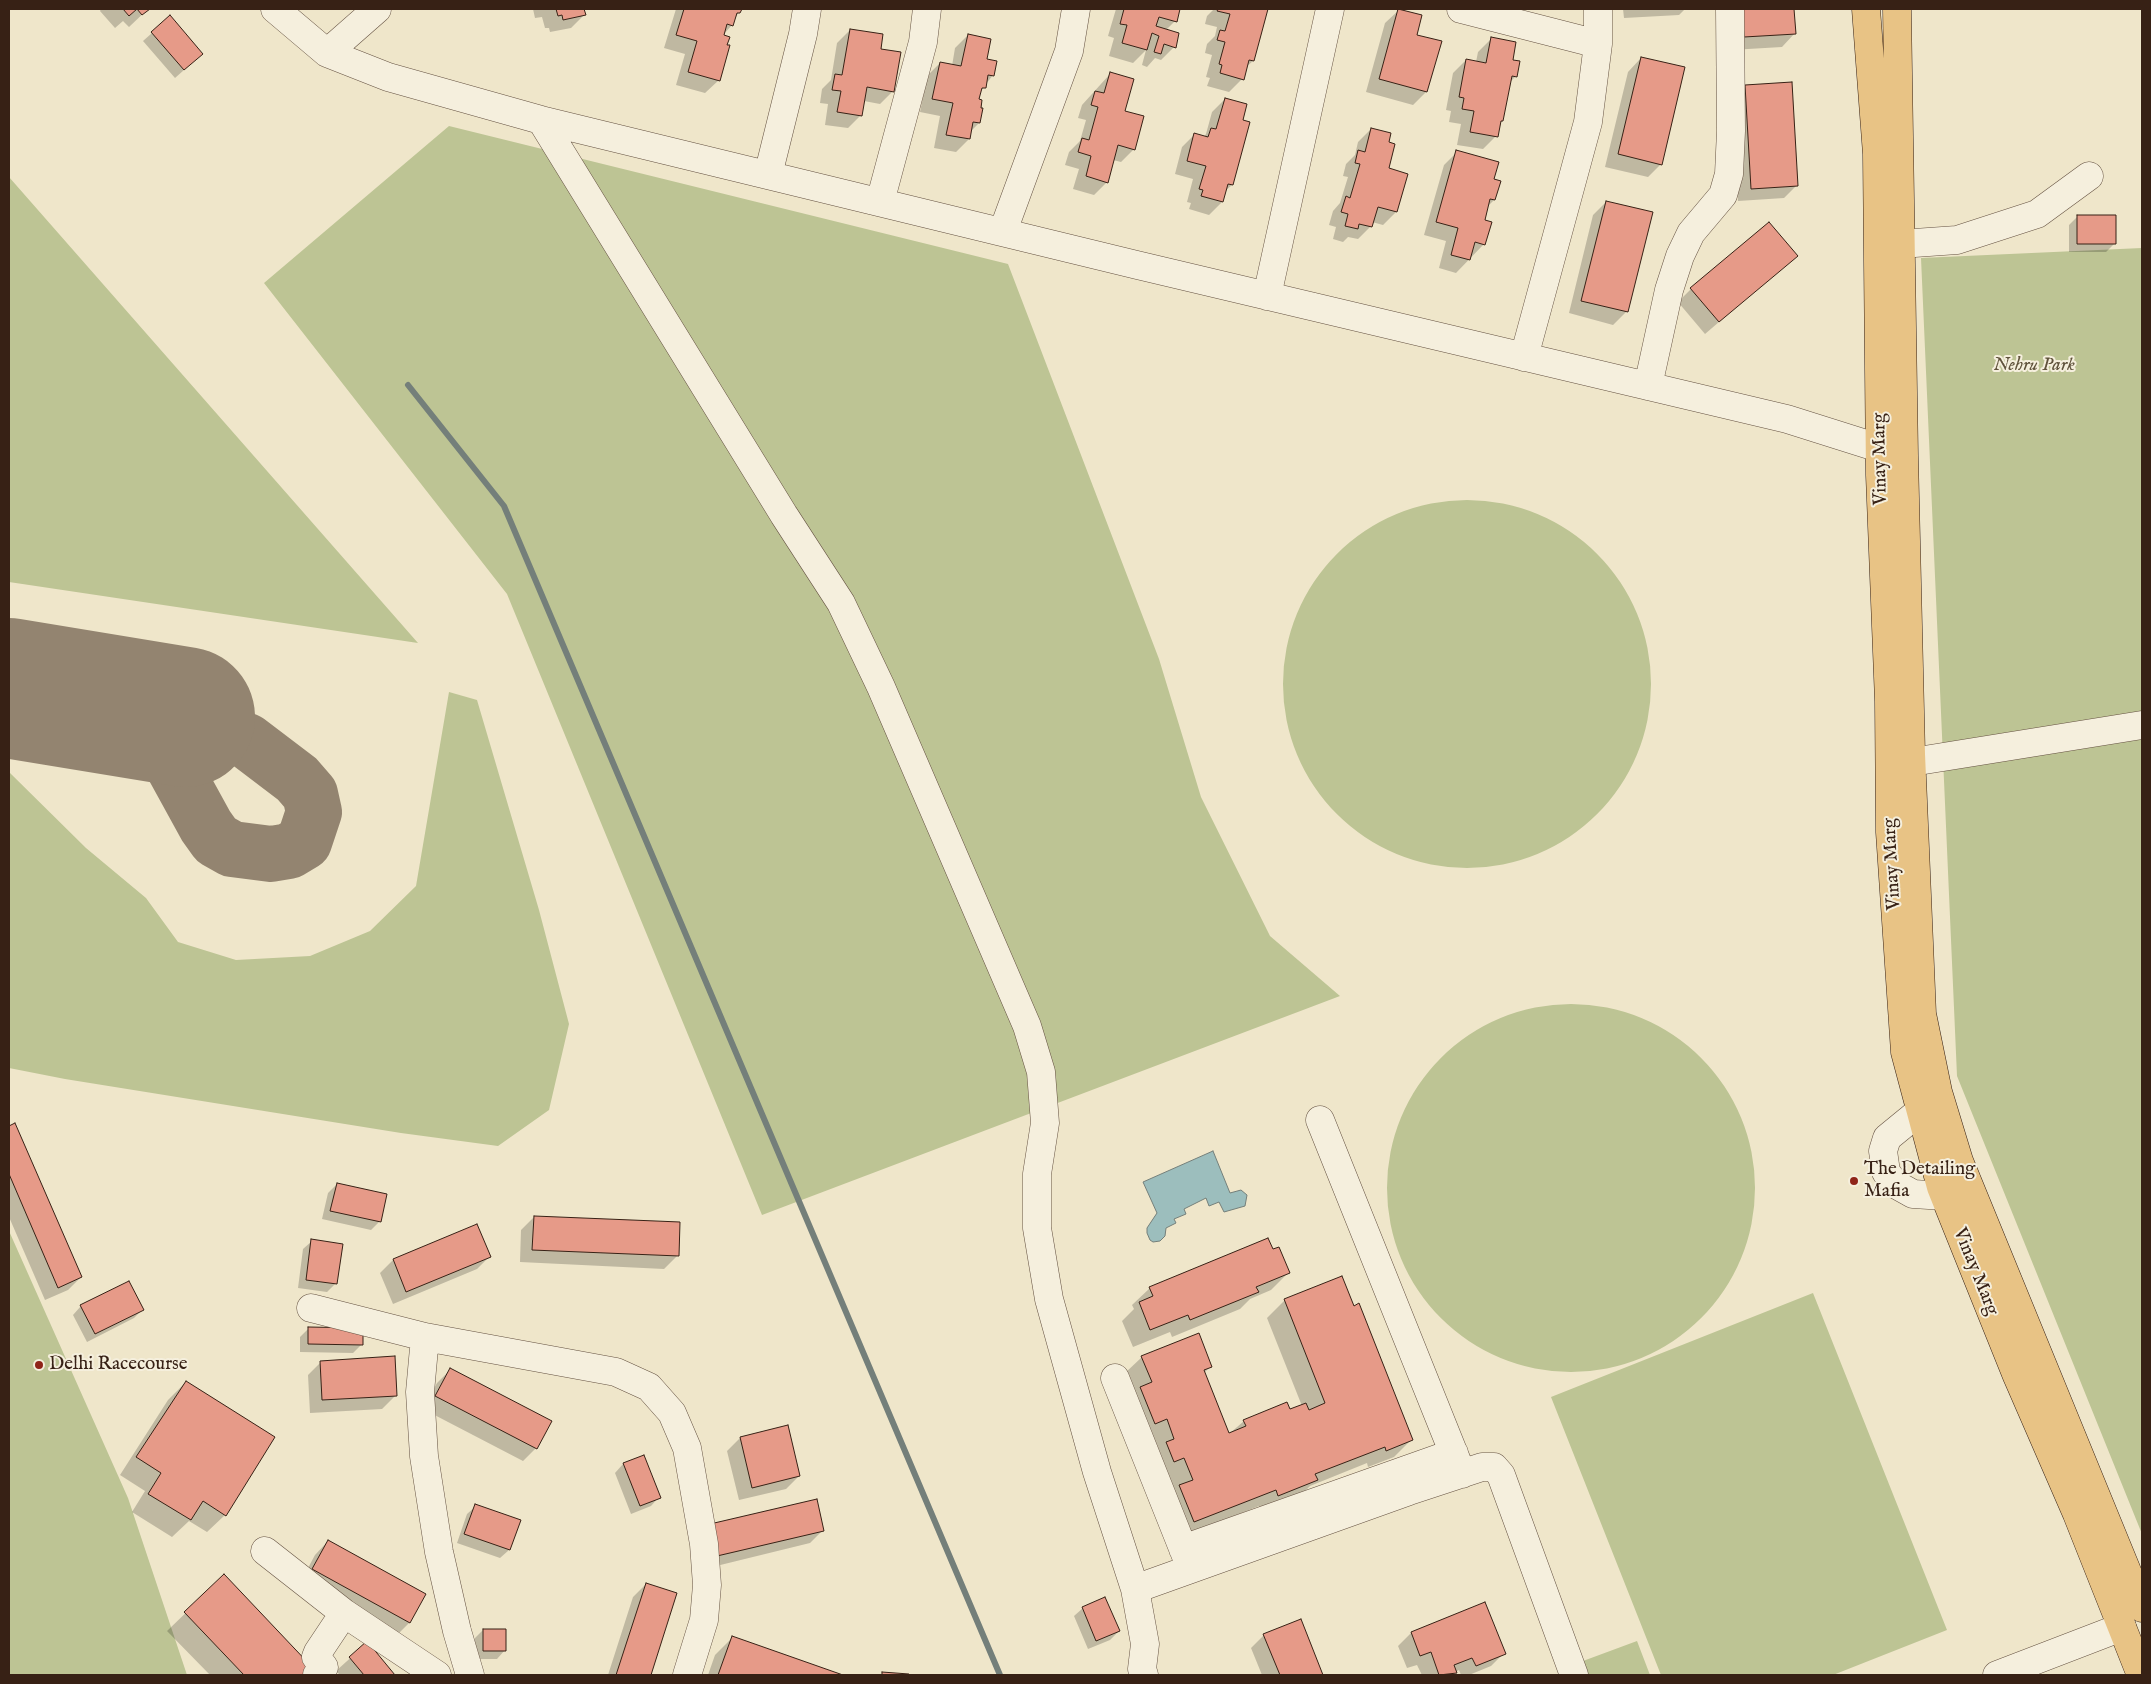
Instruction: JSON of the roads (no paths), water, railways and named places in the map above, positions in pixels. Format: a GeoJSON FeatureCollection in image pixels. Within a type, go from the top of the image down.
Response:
{"type":"FeatureCollection","features":[{"type":"Feature","properties":{"kind":"main road","name":"Vinay Marg"},"geometry":{"type":"LineString","coordinates":[[1866,9],[1877,154],[1912,762],[1922,1014],[1938,1092],[1959,1161],[2142,1608]]}},
{"type":"Feature","properties":{"kind":"main road","name":"Vinay Marg"},"geometry":{"type":"LineString","coordinates":[[1897,9],[1900,244],[1893,453],[1889,701],[1891,842],[1905,1052],[1945,1196],[2017,1376],[2077,1514],[2141,1675]]}},
{"type":"Feature","properties":{"kind":"street"},"geometry":{"type":"LineString","coordinates":[[275,9],[327,53],[388,77],[541,120],[1267,296],[1788,419],[1893,453]]}},
{"type":"Feature","properties":{"kind":"street"},"geometry":{"type":"LineString","coordinates":[[327,53],[377,9]]}},
{"type":"Feature","properties":{"kind":"street"},"geometry":{"type":"LineString","coordinates":[[768,175],[803,34],[807,9]]}},
{"type":"Feature","properties":{"kind":"street"},"geometry":{"type":"LineString","coordinates":[[880,202],[923,42],[927,9]]}},
{"type":"Feature","properties":{"kind":"street"},"geometry":{"type":"LineString","coordinates":[[1003,231],[1069,51],[1076,9]]}},
{"type":"Feature","properties":{"kind":"street"},"geometry":{"type":"LineString","coordinates":[[1267,296],[1330,9]]}},
{"type":"Feature","properties":{"kind":"street"},"geometry":{"type":"LineString","coordinates":[[1461,9],[1598,44]]}},
{"type":"Feature","properties":{"kind":"street"},"geometry":{"type":"LineString","coordinates":[[1524,357],[1588,122],[1598,44],[1598,9]]}},
{"type":"Feature","properties":{"kind":"street"},"geometry":{"type":"LineString","coordinates":[[1648,386],[1669,290],[1680,256],[1691,233],[1724,195],[1730,174],[1730,9]]}},
{"type":"Feature","properties":{"kind":"street"},"geometry":{"type":"LineString","coordinates":[[541,120],[778,506],[841,603],[881,687],[1027,1026],[1041,1072],[1044,1123],[1037,1174],[1037,1228],[1049,1299],[1097,1472],[1135,1589],[1145,1644],[1142,1669],[1144,1675]]}},
{"type":"Feature","properties":{"kind":"street"},"geometry":{"type":"LineString","coordinates":[[1900,244],[1957,240],[2037,214],[2088,176]]}},
{"type":"Feature","properties":{"kind":"street"},"geometry":{"type":"LineString","coordinates":[[1912,762],[2142,725]]}},
{"type":"Feature","properties":{"kind":"street"},"geometry":{"type":"LineString","coordinates":[[1920,1111],[1887,1138],[1883,1151],[1886,1172],[1895,1184],[1913,1194],[1945,1196]]}},
{"type":"Feature","properties":{"kind":"street"},"geometry":{"type":"LineString","coordinates":[[1320,1120],[1458,1463]]}},
{"type":"Feature","properties":{"kind":"street"},"geometry":{"type":"LineString","coordinates":[[311,1308],[425,1337],[616,1372],[649,1386],[672,1413],[687,1448],[704,1544],[707,1585],[704,1620],[687,1675]]}},
{"type":"Feature","properties":{"kind":"street"},"geometry":{"type":"LineString","coordinates":[[425,1337],[420,1392],[424,1456],[439,1552],[457,1631],[470,1675]]}},
{"type":"Feature","properties":{"kind":"street"},"geometry":{"type":"LineString","coordinates":[[1115,1378],[1187,1559]]}},
{"type":"Feature","properties":{"kind":"street"},"geometry":{"type":"LineString","coordinates":[[1135,1589],[1187,1559],[1408,1491],[1458,1463],[1494,1467],[1501,1475],[1574,1675]]}},
{"type":"Feature","properties":{"kind":"street"},"geometry":{"type":"LineString","coordinates":[[265,1551],[344,1613],[437,1675]]}},
{"type":"Feature","properties":{"kind":"street"},"geometry":{"type":"LineString","coordinates":[[324,1673],[316,1657],[344,1613]]}},
{"type":"Feature","properties":{"kind":"street"},"geometry":{"type":"LineString","coordinates":[[1997,1675],[2122,1627]]}},
{"type":"Feature","properties":{"kind":"street"},"geometry":{"type":"LineString","coordinates":[[1145,1644],[1158,1662],[1164,1675]]}},
{"type":"Feature","properties":{"kind":"water"},"geometry":{"type":"Polygon","coordinates":[[[1213,1151],[1230,1193],[1241,1190],[1247,1195],[1245,1206],[1224,1212],[1219,1202],[1209,1206],[1206,1198],[1184,1209],[1186,1214],[1174,1219],[1176,1223],[1166,1228],[1165,1236],[1160,1241],[1153,1242],[1150,1240],[1147,1228],[1157,1213],[1143,1182],[1213,1151]]]}},
{"type":"Feature","properties":{"kind":"waterway"},"geometry":{"type":"LineString","coordinates":[[408,385],[504,506],[1000,1675]]}},
{"type":"Feature","properties":{"kind":"place","name":"The Detailing Mafia"},"geometry":{"type":"Point","coordinates":[1854,1181]}},
{"type":"Feature","properties":{"kind":"place","name":"Delhi Racecourse"},"geometry":{"type":"Point","coordinates":[39,1365]}},
{"type":"Feature","properties":{"kind":"park label","name":"Nehru Park"},"geometry":{"type":"Point","coordinates":[2034,366]}}]}
